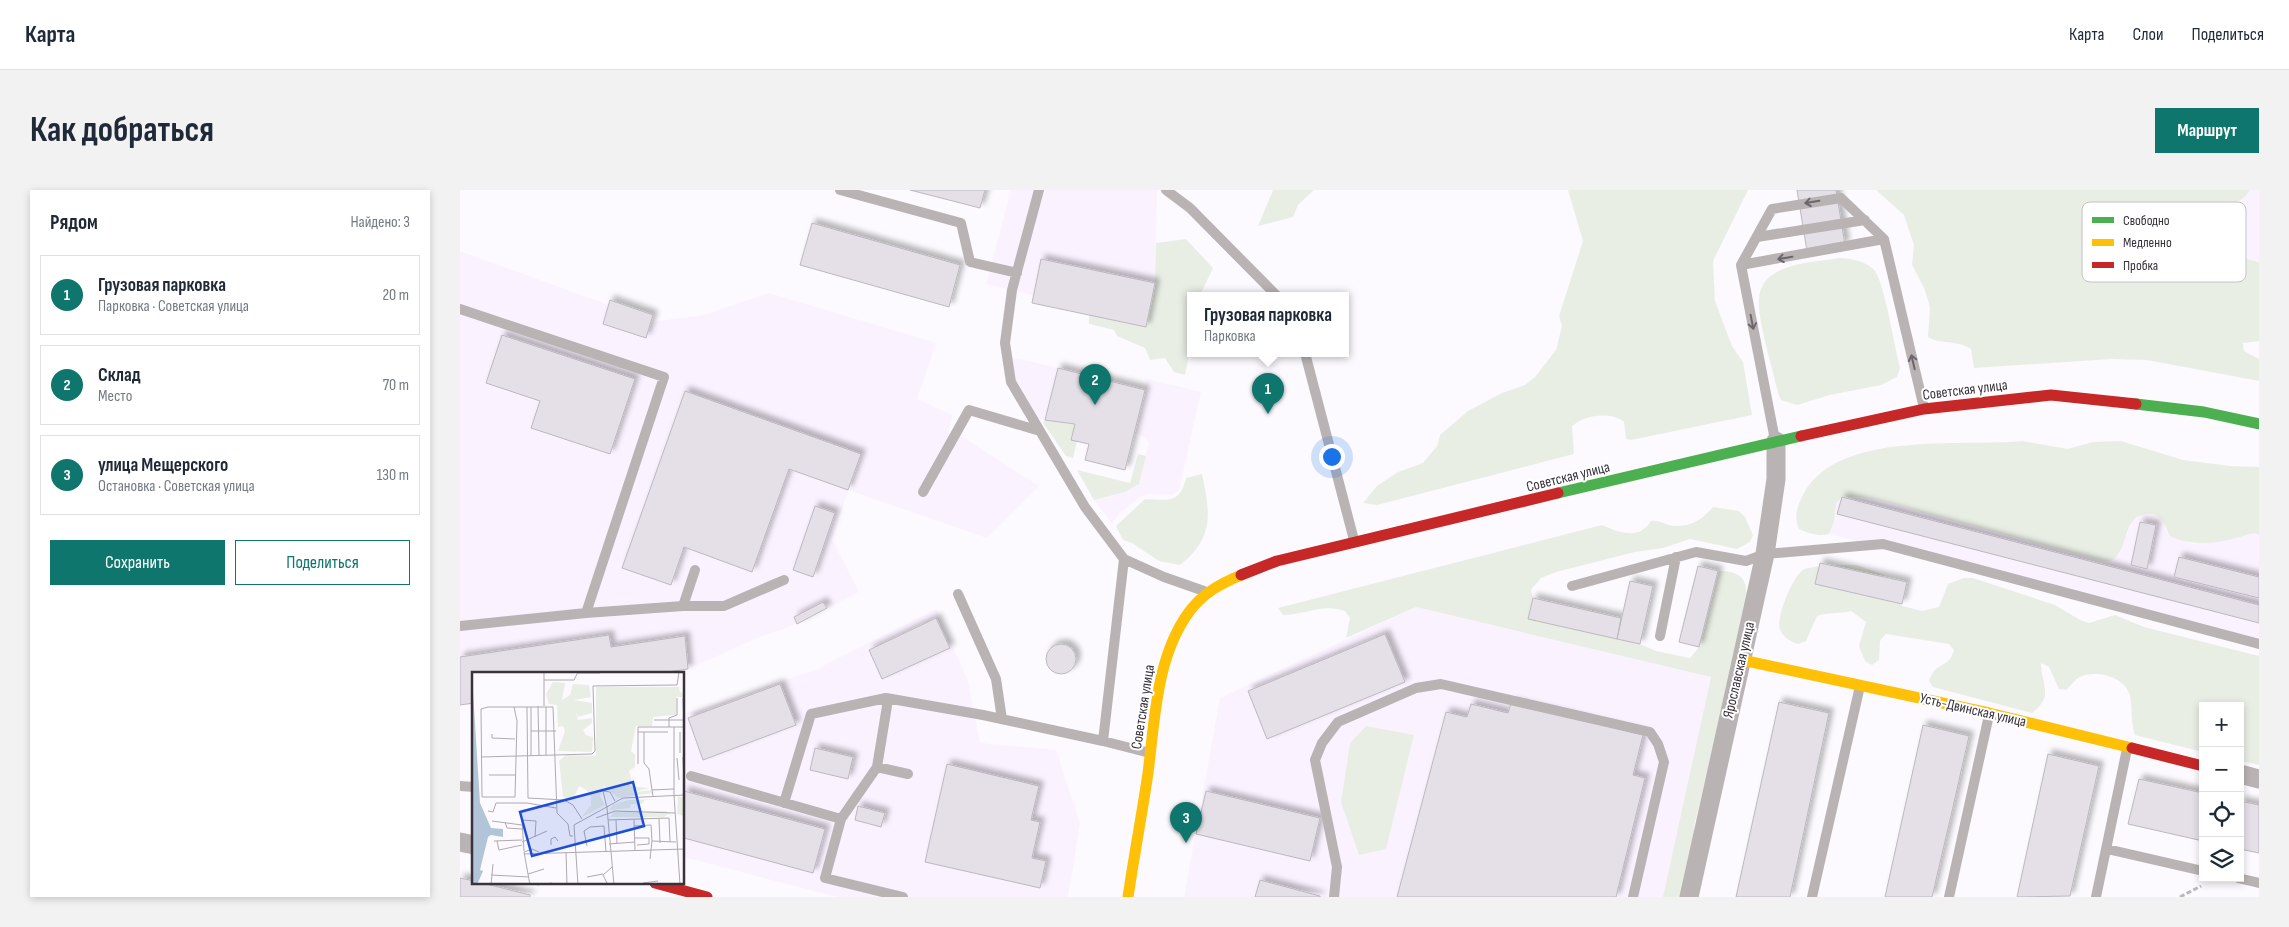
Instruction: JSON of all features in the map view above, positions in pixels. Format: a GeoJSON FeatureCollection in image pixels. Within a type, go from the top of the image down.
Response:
{"type":"FeatureCollection","features":[{"type":"Feature","properties":{"kind":"main road","name":"Советская улица"},"geometry":{"type":"LineString","coordinates":[[1128,897],[1150,754],[1156,699],[1165,660],[1175,633],[1186,613],[1207,592],[1277,561],[1776,441],[1924,409],[2051,395],[2204,412],[2259,424]]}},
{"type":"Feature","properties":{"kind":"main road","name":"Усть-Двинская улица"},"geometry":{"type":"LineString","coordinates":[[1742,660],[1861,684],[1989,713],[2199,765]]}},
{"type":"Feature","properties":{"kind":"main road"},"geometry":{"type":"LineString","coordinates":[[659,884],[707,897]]}},
{"type":"Feature","properties":{"kind":"street","name":"Ярославская улица"},"geometry":{"type":"LineString","coordinates":[[1689,897],[1765,554],[1776,479],[1776,441]]}},
{"type":"Feature","properties":{"kind":"street"},"geometry":{"type":"LineString","coordinates":[[2244,775],[2259,779]]}},
{"type":"Feature","properties":{"kind":"lane"},"geometry":{"type":"LineString","coordinates":[[840,190],[962,223],[970,262],[1016,273]]}},
{"type":"Feature","properties":{"kind":"lane"},"geometry":{"type":"LineString","coordinates":[[1040,190],[1016,273],[1008,316],[1005,344],[1011,382],[1090,516],[1124,559],[1164,577],[1207,592]]}},
{"type":"Feature","properties":{"kind":"lane"},"geometry":{"type":"LineString","coordinates":[[1166,190],[1190,208],[1273,292]]}},
{"type":"Feature","properties":{"kind":"lane"},"geometry":{"type":"LineString","coordinates":[[1776,441],[1741,265],[1772,209],[1841,198],[1884,240],[1924,409]]}},
{"type":"Feature","properties":{"kind":"lane"},"geometry":{"type":"LineString","coordinates":[[1757,237],[1865,220]]}},
{"type":"Feature","properties":{"kind":"lane"},"geometry":{"type":"LineString","coordinates":[[1741,265],[1884,240]]}},
{"type":"Feature","properties":{"kind":"lane"},"geometry":{"type":"LineString","coordinates":[[460,309],[664,377],[586,613]]}},
{"type":"Feature","properties":{"kind":"lane"},"geometry":{"type":"LineString","coordinates":[[1306,357],[1354,544]]}},
{"type":"Feature","properties":{"kind":"lane"},"geometry":{"type":"LineString","coordinates":[[923,492],[969,410],[1040,432]]}},
{"type":"Feature","properties":{"kind":"lane"},"geometry":{"type":"LineString","coordinates":[[1572,586],[1696,552],[1746,562],[1765,554],[1883,544],[2259,644]]}},
{"type":"Feature","properties":{"kind":"lane"},"geometry":{"type":"LineString","coordinates":[[1660,636],[1676,557]]}},
{"type":"Feature","properties":{"kind":"lane"},"geometry":{"type":"LineString","coordinates":[[1103,741],[1124,559]]}},
{"type":"Feature","properties":{"kind":"lane"},"geometry":{"type":"LineString","coordinates":[[683,606],[695,570]]}},
{"type":"Feature","properties":{"kind":"lane"},"geometry":{"type":"LineString","coordinates":[[460,626],[586,613],[683,606],[724,606],[784,580]]}},
{"type":"Feature","properties":{"kind":"lane"},"geometry":{"type":"LineString","coordinates":[[958,594],[996,679],[1002,719]]}},
{"type":"Feature","properties":{"kind":"lane"},"geometry":{"type":"LineString","coordinates":[[1334,897],[1338,867],[1315,760],[1322,743],[1338,722],[1416,688],[1440,684],[1650,732],[1658,744],[1664,762],[1633,897]]}},
{"type":"Feature","properties":{"kind":"lane"},"geometry":{"type":"LineString","coordinates":[[1812,897],[1861,684]]}},
{"type":"Feature","properties":{"kind":"lane"},"geometry":{"type":"LineString","coordinates":[[784,803],[811,714],[886,698],[1002,719],[1103,741],[1150,754]]}},
{"type":"Feature","properties":{"kind":"lane"},"geometry":{"type":"LineString","coordinates":[[886,698],[887,706],[877,767],[841,819],[825,878],[903,897]]}},
{"type":"Feature","properties":{"kind":"lane"},"geometry":{"type":"LineString","coordinates":[[1949,897],[1989,713]]}},
{"type":"Feature","properties":{"kind":"lane"},"geometry":{"type":"LineString","coordinates":[[2096,897],[2127,748]]}},
{"type":"Feature","properties":{"kind":"lane"},"geometry":{"type":"LineString","coordinates":[[877,767],[908,774]]}},
{"type":"Feature","properties":{"kind":"lane"},"geometry":{"type":"LineString","coordinates":[[691,776],[841,819]]}},
{"type":"Feature","properties":{"kind":"lane"},"geometry":{"type":"LineString","coordinates":[[2107,849],[2199,870]]}},
{"type":"Feature","properties":{"kind":"lane"},"geometry":{"type":"LineString","coordinates":[[2244,879],[2259,882]]}},
{"type":"Feature","properties":{"kind":"shaded area"},"geometry":{"type":"Polygon","coordinates":[[[1011,190],[1157,190],[1155,283],[1041,259],[1033,295],[986,284],[1011,190]]]}},
{"type":"Feature","properties":{"kind":"shaded area"},"geometry":{"type":"Polygon","coordinates":[[[1273,190],[1314,190],[1298,205],[1293,217],[1258,226],[1273,190]]]}},
{"type":"Feature","properties":{"kind":"shaded area"},"geometry":{"type":"Polygon","coordinates":[[[1568,190],[1748,190],[1713,261],[1715,301],[1732,346],[1743,362],[1752,415],[1631,440],[1626,439],[1624,422],[1612,416],[1590,417],[1572,426],[1574,454],[1377,505],[1363,503],[1377,486],[1398,472],[1423,463],[1437,446],[1440,435],[1468,411],[1502,393],[1525,385],[1535,377],[1556,350],[1562,326],[1559,316],[1583,241],[1568,190]]]}},
{"type":"Feature","properties":{"kind":"shaded area"},"geometry":{"type":"Polygon","coordinates":[[[1876,190],[2250,190],[2237,202],[2082,202],[2082,282],[2246,282],[2246,259],[2259,262],[2259,341],[2243,343],[2244,351],[2259,359],[2259,381],[2147,360],[2112,359],[1974,368],[1971,349],[1959,344],[1938,341],[1928,337],[1930,307],[1924,288],[1912,265],[1914,245],[1904,215],[1876,190]]]}},
{"type":"Feature","properties":{"kind":"shaded area"},"geometry":{"type":"Polygon","coordinates":[[[2250,190],[2259,190],[2259,262],[2246,259],[2246,202],[2231,202],[2248,195],[2250,190]]]}},
{"type":"Feature","properties":{"kind":"shaded area"},"geometry":{"type":"Polygon","coordinates":[[[1186,239],[1213,268],[1201,292],[1187,292],[1187,357],[1189,357],[1185,375],[1174,372],[1165,358],[1150,360],[1145,348],[1117,336],[1114,330],[1089,324],[1089,315],[1146,327],[1155,283],[1156,243],[1186,239]]]}},
{"type":"Feature","properties":{"kind":"shaded area"},"geometry":{"type":"Polygon","coordinates":[[[460,251],[609,305],[603,324],[645,338],[651,322],[704,315],[769,293],[936,343],[917,399],[953,415],[948,433],[964,438],[1039,486],[987,538],[848,490],[832,539],[859,592],[797,624],[757,638],[688,669],[667,672],[472,672],[472,703],[460,705],[460,251]]]}},
{"type":"Feature","properties":{"kind":"shaded area"},"geometry":{"type":"Polygon","coordinates":[[[1839,258],[1863,262],[1875,271],[1886,302],[1900,368],[1897,377],[1881,385],[1830,395],[1797,405],[1781,400],[1760,319],[1759,298],[1761,288],[1769,277],[1787,267],[1839,258]]]}},
{"type":"Feature","properties":{"kind":"shaded area"},"geometry":{"type":"Polygon","coordinates":[[[1012,357],[1058,368],[1045,420],[1037,418],[1017,386],[1013,372],[1012,357]]]}},
{"type":"Feature","properties":{"kind":"shaded area"},"geometry":{"type":"Polygon","coordinates":[[[1147,379],[1201,392],[1179,490],[1173,495],[1148,494],[1141,496],[1119,514],[1112,524],[1094,500],[1125,492],[1139,484],[1149,443],[1145,437],[1134,434],[1147,379]]]}},
{"type":"Feature","properties":{"kind":"shaded area"},"geometry":{"type":"Polygon","coordinates":[[[1045,420],[1075,424],[1071,439],[1077,441],[1073,458],[1066,456],[1043,423],[1045,420]]]}},
{"type":"Feature","properties":{"kind":"shaded area"},"geometry":{"type":"Polygon","coordinates":[[[2022,441],[2068,449],[2093,442],[2121,441],[2183,460],[2230,466],[2259,467],[2259,534],[2250,534],[2211,543],[2194,543],[2170,536],[2159,517],[2146,514],[2139,516],[2130,525],[2123,546],[2114,559],[2102,561],[1866,498],[1842,497],[1836,503],[1834,522],[1829,534],[1817,535],[1810,533],[1799,529],[1797,524],[1798,506],[1804,493],[1821,473],[1844,459],[1872,450],[1903,446],[1935,443],[2022,441]]]}},
{"type":"Feature","properties":{"kind":"shaded area"},"geometry":{"type":"Polygon","coordinates":[[[1138,454],[1146,456],[1139,484],[1125,492],[1094,500],[1077,470],[1130,483],[1138,454]]]}},
{"type":"Feature","properties":{"kind":"shaded area"},"geometry":{"type":"Polygon","coordinates":[[[1202,474],[1207,500],[1207,524],[1199,545],[1180,565],[1159,561],[1132,543],[1123,540],[1116,526],[1145,499],[1172,499],[1180,492],[1186,478],[1202,474]]]}},
{"type":"Feature","properties":{"kind":"shaded area"},"geometry":{"type":"Polygon","coordinates":[[[1851,496],[1886,501],[1923,513],[2102,561],[2117,556],[2133,520],[2149,513],[2158,516],[2164,522],[2166,529],[2193,544],[2235,538],[2252,533],[2259,534],[2259,648],[1829,534],[1834,522],[1835,503],[1842,497],[1851,496]]]}},
{"type":"Feature","properties":{"kind":"shaded area"},"geometry":{"type":"Polygon","coordinates":[[[1713,507],[1739,511],[1745,517],[1753,535],[1750,542],[1737,549],[1690,539],[1663,548],[1635,552],[1556,572],[1541,578],[1531,590],[1533,598],[1528,619],[1640,644],[1656,651],[1690,658],[1699,647],[1718,571],[1728,571],[1736,574],[1744,582],[1747,596],[1746,613],[1694,826],[1692,897],[1663,897],[1711,677],[1416,607],[1346,638],[1350,618],[1345,611],[1328,608],[1283,615],[1278,608],[1602,525],[1622,532],[1635,533],[1641,531],[1651,521],[1674,526],[1691,524],[1701,519],[1713,507]]]}},
{"type":"Feature","properties":{"kind":"shaded area"},"geometry":{"type":"Polygon","coordinates":[[[1857,565],[1884,575],[1888,595],[1903,606],[1922,611],[1939,607],[1948,584],[1964,578],[1973,578],[2055,605],[2080,620],[2089,623],[2115,615],[2144,627],[2259,656],[2259,765],[2244,762],[2244,702],[2199,702],[2199,751],[2135,735],[2130,696],[2123,684],[2110,676],[2102,674],[2087,675],[2078,678],[2066,690],[2059,689],[2049,667],[2041,663],[2045,695],[2039,707],[2032,713],[1933,687],[1929,681],[1932,674],[1938,667],[1949,660],[1954,650],[1949,644],[1886,634],[1880,641],[1879,660],[1872,665],[1865,661],[1859,646],[1866,622],[1851,611],[1817,616],[1806,641],[1798,644],[1790,641],[1783,635],[1779,625],[1782,608],[1794,580],[1807,568],[1857,565]]]}},
{"type":"Feature","properties":{"kind":"shaded area"},"geometry":{"type":"Polygon","coordinates":[[[1416,607],[1712,677],[1664,897],[1184,897],[1220,698],[1416,607]]]}},
{"type":"Feature","properties":{"kind":"shaded area"},"geometry":{"type":"Polygon","coordinates":[[[936,609],[968,681],[980,743],[1056,750],[1080,823],[1068,897],[836,897],[685,857],[685,714],[815,670],[936,609]]]}},
{"type":"Feature","properties":{"kind":"shaded area"},"geometry":{"type":"Polygon","coordinates":[[[1366,726],[1414,735],[1386,849],[1359,855],[1341,802],[1350,743],[1366,726]]]}},
{"type":"Feature","properties":{"kind":"building"},"geometry":{"type":"Polygon","coordinates":[[[910,190],[985,190],[980,208],[910,190]]]}},
{"type":"Feature","properties":{"kind":"building"},"geometry":{"type":"Polygon","coordinates":[[[1797,190],[1836,190],[1845,245],[1807,251],[1797,190]]]}},
{"type":"Feature","properties":{"kind":"building"},"geometry":{"type":"Polygon","coordinates":[[[812,223],[960,265],[949,307],[800,265],[812,223]]]}},
{"type":"Feature","properties":{"kind":"building"},"geometry":{"type":"Polygon","coordinates":[[[1041,259],[1155,283],[1146,327],[1032,303],[1041,259]]]}},
{"type":"Feature","properties":{"kind":"building"},"geometry":{"type":"Polygon","coordinates":[[[610,300],[653,315],[646,338],[603,324],[610,300]]]}},
{"type":"Feature","properties":{"kind":"building"},"geometry":{"type":"Polygon","coordinates":[[[502,335],[635,379],[610,454],[531,428],[540,401],[486,383],[502,335]]]}},
{"type":"Feature","properties":{"kind":"building"},"geometry":{"type":"Polygon","coordinates":[[[1058,368],[1145,390],[1125,470],[1085,460],[1089,444],[1071,440],[1075,424],[1045,420],[1058,368]]]}},
{"type":"Feature","properties":{"kind":"building"},"geometry":{"type":"Polygon","coordinates":[[[685,391],[861,454],[848,490],[789,469],[752,572],[684,547],[671,585],[622,568],[685,391]]]}},
{"type":"Feature","properties":{"kind":"building"},"geometry":{"type":"Polygon","coordinates":[[[1842,497],[2259,605],[2259,623],[1837,514],[1842,497]]]}},
{"type":"Feature","properties":{"kind":"building"},"geometry":{"type":"Polygon","coordinates":[[[815,506],[835,513],[813,577],[793,570],[815,506]]]}},
{"type":"Feature","properties":{"kind":"building"},"geometry":{"type":"Polygon","coordinates":[[[2140,522],[2156,525],[2147,569],[2131,565],[2140,522]]]}},
{"type":"Feature","properties":{"kind":"building"},"geometry":{"type":"Polygon","coordinates":[[[2179,557],[2259,577],[2259,598],[2174,577],[2179,557]]]}},
{"type":"Feature","properties":{"kind":"building"},"geometry":{"type":"Polygon","coordinates":[[[1820,563],[1907,582],[1902,604],[1815,584],[1820,563]]]}},
{"type":"Feature","properties":{"kind":"building"},"geometry":{"type":"Polygon","coordinates":[[[1698,566],[1718,571],[1699,647],[1679,642],[1698,566]]]}},
{"type":"Feature","properties":{"kind":"building"},"geometry":{"type":"Polygon","coordinates":[[[1630,581],[1653,586],[1640,644],[1617,639],[1630,581]]]}},
{"type":"Feature","properties":{"kind":"building"},"geometry":{"type":"Polygon","coordinates":[[[1533,598],[1621,618],[1617,639],[1528,619],[1533,598]]]}},
{"type":"Feature","properties":{"kind":"building"},"geometry":{"type":"Polygon","coordinates":[[[823,602],[827,608],[797,624],[794,617],[823,602]]]}},
{"type":"Feature","properties":{"kind":"building"},"geometry":{"type":"Polygon","coordinates":[[[936,618],[950,648],[882,679],[869,650],[936,618]]]}},
{"type":"Feature","properties":{"kind":"building"},"geometry":{"type":"Polygon","coordinates":[[[1385,634],[1405,682],[1267,739],[1248,691],[1385,634]]]}},
{"type":"Feature","properties":{"kind":"building"},"geometry":{"type":"Polygon","coordinates":[[[609,635],[611,647],[685,636],[688,669],[667,672],[472,672],[472,703],[460,705],[460,657],[609,635]]]}},
{"type":"Feature","properties":{"kind":"building"},"geometry":{"type":"Polygon","coordinates":[[[1061,644],[1072,648],[1076,659],[1072,670],[1061,674],[1050,670],[1046,659],[1050,648],[1061,644]]]}},
{"type":"Feature","properties":{"kind":"building"},"geometry":{"type":"Polygon","coordinates":[[[780,684],[796,725],[703,760],[688,718],[780,684]]]}},
{"type":"Feature","properties":{"kind":"building"},"geometry":{"type":"Polygon","coordinates":[[[1779,702],[1829,713],[1790,897],[1736,897],[1779,702]]]}},
{"type":"Feature","properties":{"kind":"building"},"geometry":{"type":"Polygon","coordinates":[[[1511,703],[1643,735],[1633,775],[1645,778],[1616,897],[1397,897],[1446,712],[1467,717],[1471,704],[1508,713],[1511,703]]]}},
{"type":"Feature","properties":{"kind":"building"},"geometry":{"type":"Polygon","coordinates":[[[1923,725],[1969,736],[1932,897],[1885,897],[1923,725]]]}},
{"type":"Feature","properties":{"kind":"building"},"geometry":{"type":"Polygon","coordinates":[[[815,748],[853,757],[848,779],[810,770],[815,748]]]}},
{"type":"Feature","properties":{"kind":"building"},"geometry":{"type":"Polygon","coordinates":[[[2048,754],[2099,766],[2070,896],[2017,897],[2048,754]]]}},
{"type":"Feature","properties":{"kind":"building"},"geometry":{"type":"Polygon","coordinates":[[[947,764],[1039,786],[1031,820],[1040,822],[1032,858],[1046,861],[1040,888],[925,862],[947,764]]]}},
{"type":"Feature","properties":{"kind":"building"},"geometry":{"type":"Polygon","coordinates":[[[2139,779],[2199,792],[2199,840],[2128,824],[2139,779]]]}},
{"type":"Feature","properties":{"kind":"building"},"geometry":{"type":"Polygon","coordinates":[[[685,791],[825,829],[813,873],[685,838],[685,791]]]}},
{"type":"Feature","properties":{"kind":"building"},"geometry":{"type":"Polygon","coordinates":[[[1206,791],[1320,818],[1310,861],[1196,834],[1206,791]]]}},
{"type":"Feature","properties":{"kind":"building"},"geometry":{"type":"Polygon","coordinates":[[[2244,802],[2259,805],[2259,853],[2244,850],[2244,802]]]}},
{"type":"Feature","properties":{"kind":"building"},"geometry":{"type":"Polygon","coordinates":[[[858,806],[885,813],[881,827],[855,820],[858,806]]]}},
{"type":"Feature","properties":{"kind":"building"},"geometry":{"type":"Polygon","coordinates":[[[460,878],[472,881],[472,884],[486,884],[530,895],[530,897],[460,897],[460,878]]]}},
{"type":"Feature","properties":{"kind":"building"},"geometry":{"type":"Polygon","coordinates":[[[1260,880],[1320,896],[1320,897],[1255,897],[1260,880]]]}},
{"type":"Feature","properties":{"kind":"traffic: fast"},"geometry":{"type":"LineString","coordinates":[[2136,404],[2204,412],[2259,424]]}},
{"type":"Feature","properties":{"kind":"traffic: fast"},"geometry":{"type":"LineString","coordinates":[[1558,493],[1801,436]]}},
{"type":"Feature","properties":{"kind":"traffic: slow"},"geometry":{"type":"LineString","coordinates":[[1128,897],[1148,773],[1155,710],[1163,668],[1178,630],[1194,605],[1212,590],[1241,575]]}},
{"type":"Feature","properties":{"kind":"traffic: slow"},"geometry":{"type":"LineString","coordinates":[[1742,660],[1989,713],[2132,748]]}},
{"type":"Feature","properties":{"kind":"traffic: jam"},"geometry":{"type":"LineString","coordinates":[[1801,436],[1924,409],[2051,395],[2136,404]]}},
{"type":"Feature","properties":{"kind":"traffic: jam"},"geometry":{"type":"LineString","coordinates":[[1241,575],[1277,561],[1558,493]]}},
{"type":"Feature","properties":{"kind":"traffic: jam"},"geometry":{"type":"LineString","coordinates":[[2132,748],[2199,765]]}},
{"type":"Feature","properties":{"kind":"traffic: jam"},"geometry":{"type":"LineString","coordinates":[[659,884],[707,897]]}},
{"type":"Feature","properties":{"kind":"place","name":"Склад"},"geometry":{"type":"Point","coordinates":[1095,405]}},
{"type":"Feature","properties":{"kind":"place","name":"Грузовая парковка"},"geometry":{"type":"Point","coordinates":[1268,414]}},
{"type":"Feature","properties":{"kind":"place","name":"улица Мещерского"},"geometry":{"type":"Point","coordinates":[1186,843]}}]}
